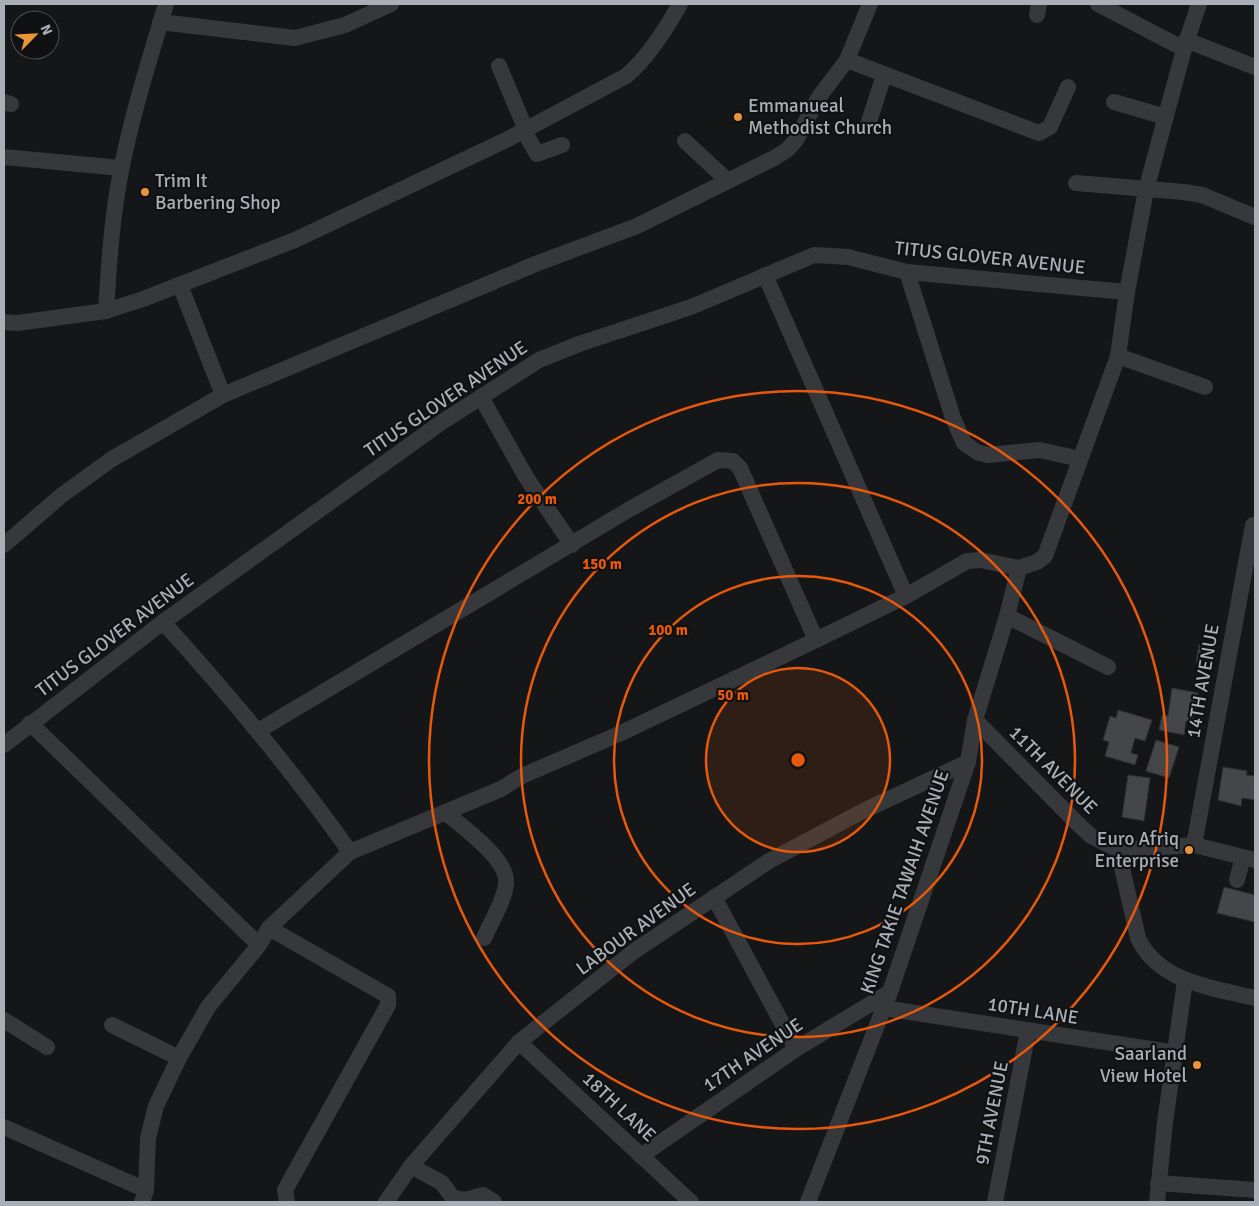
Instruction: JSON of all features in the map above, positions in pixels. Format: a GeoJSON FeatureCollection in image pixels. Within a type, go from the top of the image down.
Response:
{"type":"FeatureCollection","features":[{"type":"Feature","properties":{"kind":"street"},"geometry":{"type":"LineString","coordinates":[[106,311],[110,251],[121,168],[141,84],[166,4]]}},
{"type":"Feature","properties":{"kind":"street"},"geometry":{"type":"LineString","coordinates":[[160,22],[295,38],[345,25],[391,4]]}},
{"type":"Feature","properties":{"kind":"street"},"geometry":{"type":"LineString","coordinates":[[4,322],[17,323],[106,311],[180,285],[295,240],[423,181],[525,130],[626,76],[636,68],[680,4]]}},
{"type":"Feature","properties":{"kind":"street"},"geometry":{"type":"LineString","coordinates":[[4,544],[62,495],[112,459],[223,395],[538,263],[637,226],[787,150],[796,140],[819,96],[847,60],[870,4]]}},
{"type":"Feature","properties":{"kind":"street"},"geometry":{"type":"LineString","coordinates":[[1098,4],[1185,44],[1255,68]]}},
{"type":"Feature","properties":{"kind":"street"},"geometry":{"type":"LineString","coordinates":[[4,1127],[144,1196],[148,1138],[156,1106],[179,1058],[208,1007],[259,945],[269,928],[350,852],[501,789],[522,776],[619,734],[906,596],[967,561],[980,560],[1019,568],[1037,562],[1045,556],[1118,356],[1127,292],[1146,190],[1185,44],[1199,4]]}},
{"type":"Feature","properties":{"kind":"street"},"geometry":{"type":"LineString","coordinates":[[847,60],[1039,133],[1050,127],[1068,88]]}},
{"type":"Feature","properties":{"kind":"street"},"geometry":{"type":"LineString","coordinates":[[499,66],[525,130],[537,154],[562,145]]}},
{"type":"Feature","properties":{"kind":"street"},"geometry":{"type":"LineString","coordinates":[[867,128],[884,75]]}},
{"type":"Feature","properties":{"kind":"street"},"geometry":{"type":"LineString","coordinates":[[1114,102],[1166,117]]}},
{"type":"Feature","properties":{"kind":"street"},"geometry":{"type":"LineString","coordinates":[[685,141],[728,181]]}},
{"type":"Feature","properties":{"kind":"street"},"geometry":{"type":"LineString","coordinates":[[4,157],[121,168]]}},
{"type":"Feature","properties":{"kind":"street"},"geometry":{"type":"LineString","coordinates":[[1076,183],[1202,195],[1255,217]]}},
{"type":"Feature","properties":{"kind":"street","name":"TITUS GLOVER AVENUE"},"geometry":{"type":"LineString","coordinates":[[4,745],[163,622],[442,422],[538,360],[691,307],[814,255],[848,257],[907,272],[1127,292]]}},
{"type":"Feature","properties":{"kind":"street"},"geometry":{"type":"LineString","coordinates":[[907,272],[953,418],[964,443],[977,452],[988,455],[1040,450],[1080,460]]}},
{"type":"Feature","properties":{"kind":"street"},"geometry":{"type":"LineString","coordinates":[[765,275],[906,596]]}},
{"type":"Feature","properties":{"kind":"street"},"geometry":{"type":"LineString","coordinates":[[180,285],[223,395]]}},
{"type":"Feature","properties":{"kind":"street"},"geometry":{"type":"LineString","coordinates":[[1118,356],[1206,386]]}},
{"type":"Feature","properties":{"kind":"street"},"geometry":{"type":"LineString","coordinates":[[481,396],[526,477],[572,545]]}},
{"type":"Feature","properties":{"kind":"street"},"geometry":{"type":"LineString","coordinates":[[258,731],[718,460],[733,461],[740,468],[816,640]]}},
{"type":"Feature","properties":{"kind":"street","name":"14TH AVENUE"},"geometry":{"type":"LineString","coordinates":[[1194,845],[1252,525]]}},
{"type":"Feature","properties":{"kind":"street","name":"KING TAKIE TAWAIH AVENUE"},"geometry":{"type":"LineString","coordinates":[[808,1202],[890,992],[968,762],[975,720],[1007,616],[1019,568]]}},
{"type":"Feature","properties":{"kind":"street"},"geometry":{"type":"LineString","coordinates":[[1007,616],[1108,667]]}},
{"type":"Feature","properties":{"kind":"street"},"geometry":{"type":"LineString","coordinates":[[163,622],[258,731],[304,788],[350,852]]}},
{"type":"Feature","properties":{"kind":"street","name":"11TH AVENUE"},"geometry":{"type":"LineString","coordinates":[[975,720],[1091,836],[1118,850]]}},
{"type":"Feature","properties":{"kind":"street"},"geometry":{"type":"LineString","coordinates":[[30,723],[259,945]]}},
{"type":"Feature","properties":{"kind":"street","name":"LABOUR AVENUE"},"geometry":{"type":"LineString","coordinates":[[386,1202],[411,1166],[519,1042],[633,952],[753,870],[854,815],[968,762]]}},
{"type":"Feature","properties":{"kind":"street"},"geometry":{"type":"LineString","coordinates":[[444,812],[494,856],[503,866],[506,875],[506,886],[484,938]]}},
{"type":"Feature","properties":{"kind":"street"},"geometry":{"type":"LineString","coordinates":[[1237,880],[1249,859],[1194,845],[1118,850],[1138,938],[1144,952],[1155,963],[1185,981],[1255,998]]}},
{"type":"Feature","properties":{"kind":"street"},"geometry":{"type":"LineString","coordinates":[[714,897],[796,1049]]}},
{"type":"Feature","properties":{"kind":"street"},"geometry":{"type":"LineString","coordinates":[[269,928],[388,996],[388,1005],[286,1190],[287,1202]]}},
{"type":"Feature","properties":{"kind":"street"},"geometry":{"type":"LineString","coordinates":[[1158,1202],[1158,1183],[1177,1053],[1185,981]]}},
{"type":"Feature","properties":{"kind":"street","name":"17TH AVENUE"},"geometry":{"type":"LineString","coordinates":[[641,1156],[796,1049],[890,992]]}},
{"type":"Feature","properties":{"kind":"street","name":"10TH LANE"},"geometry":{"type":"LineString","coordinates":[[883,1008],[1177,1053]]}},
{"type":"Feature","properties":{"kind":"street"},"geometry":{"type":"LineString","coordinates":[[4,1020],[47,1047]]}},
{"type":"Feature","properties":{"kind":"street"},"geometry":{"type":"LineString","coordinates":[[112,1025],[179,1058]]}},
{"type":"Feature","properties":{"kind":"street","name":"9TH AVENUE"},"geometry":{"type":"LineString","coordinates":[[995,1202],[1028,1031]]}},
{"type":"Feature","properties":{"kind":"street","name":"18TH LANE"},"geometry":{"type":"LineString","coordinates":[[519,1042],[691,1202]]}},
{"type":"Feature","properties":{"kind":"street"},"geometry":{"type":"LineString","coordinates":[[411,1166],[442,1183],[452,1198],[465,1200],[484,1195],[494,1202]]}},
{"type":"Feature","properties":{"kind":"street"},"geometry":{"type":"LineString","coordinates":[[1158,1183],[1255,1190]]}},
{"type":"Feature","properties":{"kind":"building"},"geometry":{"type":"Polygon","coordinates":[[[1199,645],[1216,648],[1212,666],[1196,663],[1199,645]]]}},
{"type":"Feature","properties":{"kind":"building"},"geometry":{"type":"Polygon","coordinates":[[[1172,688],[1198,693],[1193,722],[1186,721],[1184,735],[1159,730],[1162,715],[1168,716],[1172,688]]]}},
{"type":"Feature","properties":{"kind":"building"},"geometry":{"type":"Polygon","coordinates":[[[1118,710],[1152,720],[1145,741],[1135,738],[1131,753],[1138,755],[1135,765],[1105,756],[1109,742],[1103,740],[1110,716],[1116,718],[1118,710]]]}},
{"type":"Feature","properties":{"kind":"building"},"geometry":{"type":"Polygon","coordinates":[[[1156,740],[1179,747],[1169,778],[1146,771],[1156,740]]]}},
{"type":"Feature","properties":{"kind":"building"},"geometry":{"type":"Polygon","coordinates":[[[1223,767],[1247,771],[1246,775],[1255,776],[1255,800],[1242,798],[1241,806],[1218,800],[1223,767]]]}},
{"type":"Feature","properties":{"kind":"building"},"geometry":{"type":"Polygon","coordinates":[[[1128,775],[1150,778],[1144,821],[1122,817],[1128,775]]]}},
{"type":"Feature","properties":{"kind":"building"},"geometry":{"type":"Polygon","coordinates":[[[1224,887],[1255,895],[1255,922],[1217,913],[1224,887]]]}},
{"type":"Feature","properties":{"kind":"place","name":"Emmanueal Methodist Church"},"geometry":{"type":"Point","coordinates":[738,117]}},
{"type":"Feature","properties":{"kind":"place","name":"Trim It Barbering Shop"},"geometry":{"type":"Point","coordinates":[145,192]}},
{"type":"Feature","properties":{"kind":"place","name":"Euro Afriq Enterprise"},"geometry":{"type":"Point","coordinates":[1189,850]}},
{"type":"Feature","properties":{"kind":"place","name":"Saarland View Hotel"},"geometry":{"type":"Point","coordinates":[1197,1065]}}]}
